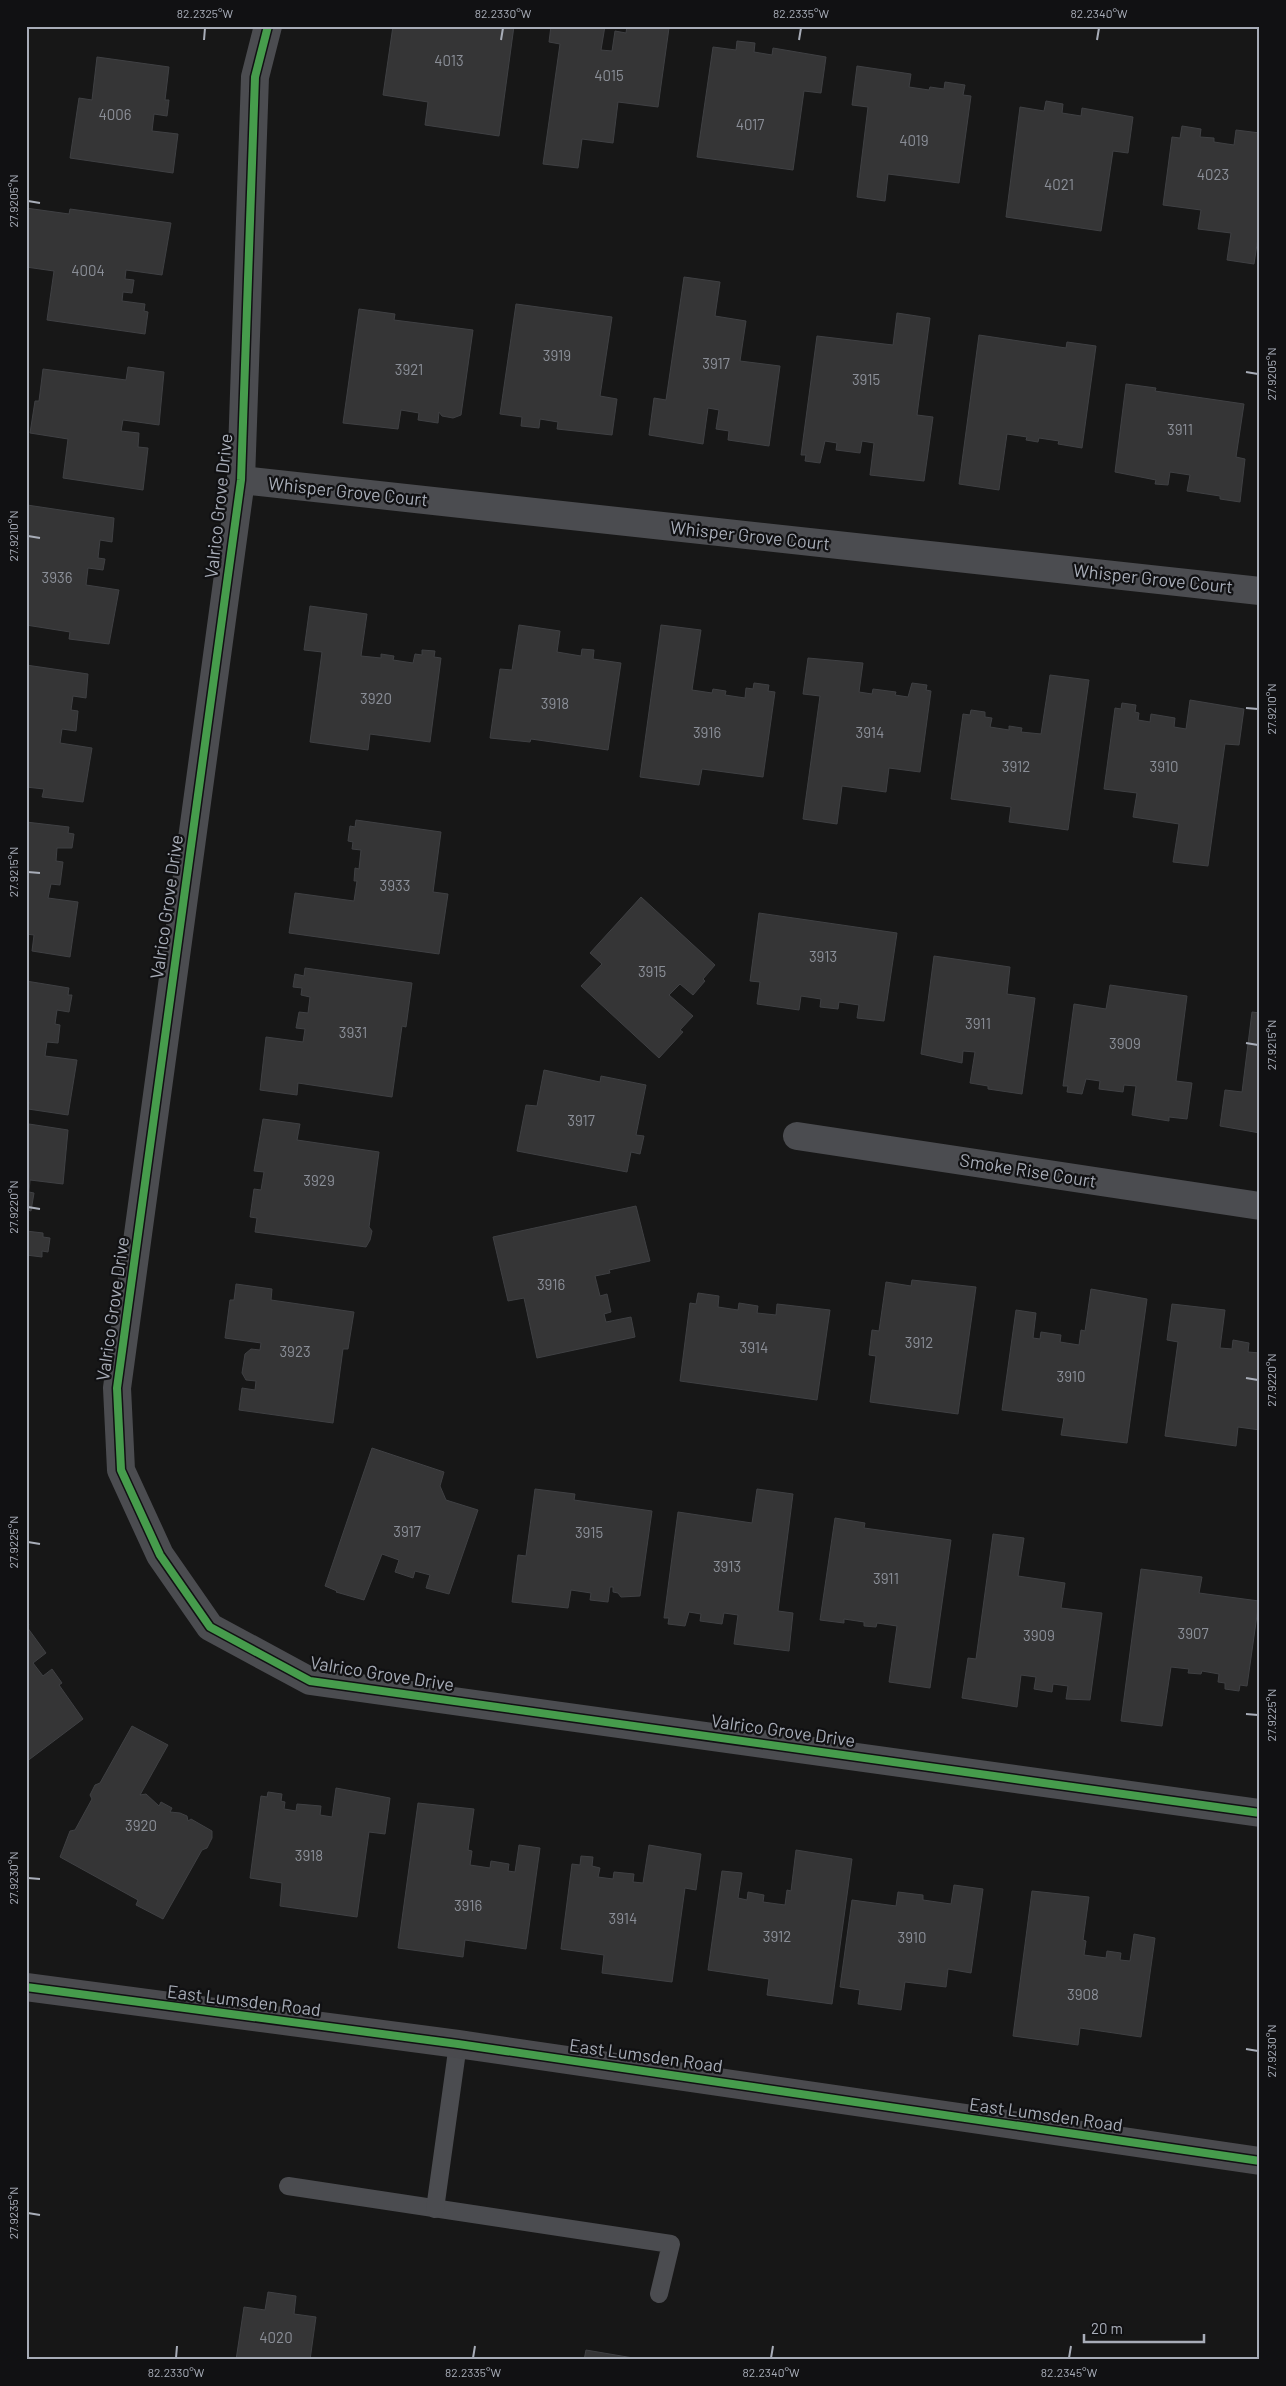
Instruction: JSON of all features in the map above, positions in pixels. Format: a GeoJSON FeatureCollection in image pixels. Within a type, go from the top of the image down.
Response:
{"type":"FeatureCollection","features":[{"type":"Feature","properties":{"kind":"street","name":"Valrico Grove Drive"},"geometry":{"type":"LineString","coordinates":[[268,26],[255,77],[241,480],[117,1388],[121,1470],[160,1555],[210,1627],[310,1681],[1260,1813]]}},
{"type":"Feature","properties":{"kind":"street","name":"Whisper Grove Court"},"geometry":{"type":"LineString","coordinates":[[241,480],[1260,591]]}},
{"type":"Feature","properties":{"kind":"street","name":"Smoke Rise Court"},"geometry":{"type":"LineString","coordinates":[[797,1136],[1260,1206]]}},
{"type":"Feature","properties":{"kind":"street","name":"East Lumsden Road"},"geometry":{"type":"LineString","coordinates":[[26,1987],[458,2044],[1260,2161]]}},
{"type":"Feature","properties":{"kind":"lane"},"geometry":{"type":"LineString","coordinates":[[435,2208],[458,2044]]}},
{"type":"Feature","properties":{"kind":"lane"},"geometry":{"type":"LineString","coordinates":[[288,2186],[671,2244],[659,2294]]}},
{"type":"Feature","properties":{"kind":"building"},"geometry":{"type":"Polygon","coordinates":[[[393,26],[514,26],[499,136],[425,125],[428,102],[383,95],[393,26]]]}},
{"type":"Feature","properties":{"kind":"building"},"geometry":{"type":"Polygon","coordinates":[[[551,26],[605,26],[601,50],[612,51],[615,31],[626,33],[627,26],[669,28],[658,107],[618,102],[613,143],[582,139],[578,168],[543,164],[560,44],[549,42],[551,26]]]}},
{"type":"Feature","properties":{"kind":"building"},"geometry":{"type":"Polygon","coordinates":[[[737,41],[755,43],[754,52],[772,55],[773,48],[826,57],[821,93],[804,91],[793,170],[697,157],[713,47],[736,50],[737,41]]]}},
{"type":"Feature","properties":{"kind":"building"},"geometry":{"type":"Polygon","coordinates":[[[97,57],[169,67],[165,100],[169,100],[167,116],[154,114],[152,131],[178,134],[173,173],[70,158],[79,98],[92,100],[97,57]]]}},
{"type":"Feature","properties":{"kind":"building"},"geometry":{"type":"Polygon","coordinates":[[[857,66],[911,74],[909,87],[929,90],[930,87],[944,89],[945,82],[965,85],[963,95],[971,96],[959,183],[888,174],[885,201],[857,197],[868,107],[852,105],[857,66]]]}},
{"type":"Feature","properties":{"kind":"building"},"geometry":{"type":"Polygon","coordinates":[[[1046,101],[1063,104],[1062,113],[1081,116],[1082,108],[1133,117],[1128,153],[1113,151],[1101,231],[1006,217],[1020,107],[1044,111],[1046,101]]]}},
{"type":"Feature","properties":{"kind":"building"},"geometry":{"type":"Polygon","coordinates":[[[1182,126],[1201,129],[1200,137],[1214,138],[1214,142],[1234,145],[1236,130],[1260,133],[1260,225],[1254,264],[1227,260],[1231,233],[1198,229],[1201,210],[1163,205],[1172,137],[1180,138],[1182,126]]]}},
{"type":"Feature","properties":{"kind":"building"},"geometry":{"type":"Polygon","coordinates":[[[26,208],[69,214],[70,209],[171,223],[162,275],[126,270],[125,279],[134,280],[132,293],[123,292],[122,301],[145,304],[144,311],[148,312],[145,334],[47,320],[54,271],[26,267],[26,208]]]}},
{"type":"Feature","properties":{"kind":"building"},"geometry":{"type":"Polygon","coordinates":[[[684,277],[720,282],[715,316],[746,321],[740,361],[780,366],[769,446],[728,440],[729,431],[716,429],[719,410],[708,408],[703,444],[649,435],[654,398],[666,400],[684,277]]]}},
{"type":"Feature","properties":{"kind":"building"},"geometry":{"type":"Polygon","coordinates":[[[516,304],[612,317],[600,396],[617,399],[612,435],[557,429],[558,422],[540,419],[539,428],[521,426],[522,417],[500,414],[516,304]]]}},
{"type":"Feature","properties":{"kind":"building"},"geometry":{"type":"Polygon","coordinates":[[[359,309],[395,314],[394,320],[473,330],[461,415],[453,418],[442,416],[439,412],[438,423],[418,420],[419,413],[401,410],[398,429],[343,423],[359,309]]]}},
{"type":"Feature","properties":{"kind":"building"},"geometry":{"type":"Polygon","coordinates":[[[897,313],[930,318],[917,415],[933,417],[924,481],[870,475],[874,443],[862,441],[860,453],[836,450],[837,443],[825,441],[820,463],[805,461],[806,455],[801,455],[817,336],[893,345],[897,313]]]}},
{"type":"Feature","properties":{"kind":"building"},"geometry":{"type":"Polygon","coordinates":[[[979,335],[1066,348],[1067,342],[1096,346],[1082,448],[1058,444],[1059,441],[1039,438],[1038,442],[1026,440],[1027,437],[1007,434],[999,490],[959,484],[979,335]]]}},
{"type":"Feature","properties":{"kind":"building"},"geometry":{"type":"Polygon","coordinates":[[[128,367],[164,372],[159,425],[123,420],[121,431],[139,433],[138,447],[148,448],[143,490],[63,478],[68,439],[30,433],[35,401],[39,401],[43,369],[126,380],[128,367]]]}},
{"type":"Feature","properties":{"kind":"building"},"geometry":{"type":"Polygon","coordinates":[[[1126,384],[1156,388],[1155,391],[1244,404],[1236,457],[1245,459],[1240,502],[1220,499],[1220,496],[1187,491],[1190,475],[1170,472],[1168,485],[1155,484],[1156,480],[1115,472],[1126,384]]]}},
{"type":"Feature","properties":{"kind":"building"},"geometry":{"type":"Polygon","coordinates":[[[27,505],[114,518],[112,542],[100,540],[98,558],[105,559],[103,570],[88,568],[86,585],[119,590],[109,644],[69,639],[70,632],[26,625],[27,505]]]}},
{"type":"Feature","properties":{"kind":"building"},"geometry":{"type":"Polygon","coordinates":[[[310,606],[367,614],[361,656],[381,658],[381,654],[394,656],[393,660],[413,663],[415,654],[422,655],[422,650],[435,651],[434,657],[441,658],[430,742],[370,734],[368,750],[310,742],[322,652],[304,650],[310,606]]]}},
{"type":"Feature","properties":{"kind":"building"},"geometry":{"type":"Polygon","coordinates":[[[519,625],[560,631],[557,652],[581,656],[582,649],[594,650],[593,659],[621,663],[608,750],[531,739],[530,742],[490,738],[500,669],[512,670],[519,625]]]}},
{"type":"Feature","properties":{"kind":"building"},"geometry":{"type":"Polygon","coordinates":[[[661,625],[701,630],[692,690],[712,693],[713,689],[726,691],[725,695],[745,698],[746,688],[753,689],[754,683],[769,685],[768,691],[775,692],[763,777],[702,769],[699,785],[640,777],[661,625]]]}},
{"type":"Feature","properties":{"kind":"building"},"geometry":{"type":"Polygon","coordinates":[[[808,658],[863,663],[859,692],[872,694],[873,689],[896,692],[895,695],[908,697],[912,683],[927,685],[926,690],[931,691],[920,772],[889,768],[886,792],[842,786],[837,824],[803,819],[820,696],[803,694],[808,658]]]}},
{"type":"Feature","properties":{"kind":"building"},"geometry":{"type":"Polygon","coordinates":[[[26,665],[88,674],[86,698],[73,696],[71,710],[78,711],[76,731],[62,729],[60,743],[92,748],[83,802],[42,797],[44,789],[26,787],[26,665]]]}},
{"type":"Feature","properties":{"kind":"building"},"geometry":{"type":"Polygon","coordinates":[[[1050,675],[1089,680],[1068,830],[1009,822],[1011,807],[951,799],[963,714],[970,715],[971,710],[985,712],[985,717],[992,718],[990,727],[1009,730],[1009,726],[1022,728],[1021,732],[1041,734],[1050,675]]]}},
{"type":"Feature","properties":{"kind":"building"},"geometry":{"type":"Polygon","coordinates":[[[1190,700],[1244,709],[1239,745],[1225,744],[1208,866],[1173,862],[1179,824],[1133,817],[1137,793],[1104,789],[1115,708],[1121,709],[1122,703],[1136,705],[1135,712],[1139,713],[1138,720],[1150,722],[1151,714],[1175,718],[1174,727],[1186,729],[1190,700]]]}},
{"type":"Feature","properties":{"kind":"building"},"geometry":{"type":"Polygon","coordinates":[[[356,820],[441,832],[433,892],[448,894],[439,954],[289,933],[295,893],[354,901],[357,881],[354,881],[355,868],[359,869],[361,850],[352,849],[353,842],[348,841],[350,826],[355,827],[356,820]]]}},
{"type":"Feature","properties":{"kind":"building"},"geometry":{"type":"Polygon","coordinates":[[[26,822],[69,827],[68,833],[74,834],[72,848],[57,848],[56,861],[63,862],[60,885],[51,884],[48,898],[78,902],[70,957],[32,951],[34,935],[26,934],[26,822]]]}},
{"type":"Feature","properties":{"kind":"building"},"geometry":{"type":"Polygon","coordinates":[[[641,897],[715,965],[693,995],[680,984],[669,995],[693,1016],[680,1030],[683,1032],[659,1058],[581,986],[602,964],[590,953],[641,897]]]}},
{"type":"Feature","properties":{"kind":"building"},"geometry":{"type":"Polygon","coordinates":[[[759,913],[897,933],[884,1021],[857,1018],[859,1005],[839,1002],[838,1009],[820,1007],[821,999],[801,996],[799,1010],[757,1004],[760,982],[750,981],[759,913]]]}},
{"type":"Feature","properties":{"kind":"building"},"geometry":{"type":"Polygon","coordinates":[[[934,956],[1010,967],[1007,994],[1035,998],[1022,1094],[988,1089],[988,1086],[970,1083],[975,1052],[963,1051],[962,1063],[921,1054],[934,956]]]}},
{"type":"Feature","properties":{"kind":"building"},"geometry":{"type":"Polygon","coordinates":[[[305,968],[412,983],[406,1027],[402,1026],[392,1097],[298,1083],[297,1095],[260,1090],[266,1037],[303,1042],[305,1029],[296,1028],[299,1012],[308,1013],[310,997],[301,995],[302,988],[293,987],[295,974],[304,976],[305,968]]]}},
{"type":"Feature","properties":{"kind":"building"},"geometry":{"type":"Polygon","coordinates":[[[26,981],[69,988],[68,995],[72,995],[69,1012],[57,1010],[55,1024],[60,1025],[58,1043],[47,1042],[45,1056],[77,1060],[68,1115],[28,1109],[29,1102],[26,1102],[26,981]]]}},
{"type":"Feature","properties":{"kind":"building"},"geometry":{"type":"Polygon","coordinates":[[[1110,985],[1187,996],[1176,1081],[1192,1083],[1187,1119],[1169,1117],[1169,1121],[1132,1115],[1136,1086],[1124,1085],[1123,1092],[1099,1089],[1100,1081],[1086,1079],[1082,1094],[1067,1092],[1068,1086],[1063,1086],[1074,1004],[1106,1009],[1110,985]]]}},
{"type":"Feature","properties":{"kind":"building"},"geometry":{"type":"Polygon","coordinates":[[[1252,1012],[1260,1013],[1260,1133],[1220,1126],[1225,1090],[1242,1092],[1252,1012]]]}},
{"type":"Feature","properties":{"kind":"building"},"geometry":{"type":"Polygon","coordinates":[[[544,1070],[600,1082],[601,1076],[646,1085],[636,1135],[644,1136],[640,1154],[631,1152],[627,1172],[517,1151],[526,1105],[537,1106],[544,1070]]]}},
{"type":"Feature","properties":{"kind":"building"},"geometry":{"type":"Polygon","coordinates":[[[263,1119],[300,1124],[297,1140],[379,1152],[369,1227],[372,1231],[366,1247],[255,1232],[257,1218],[250,1217],[254,1189],[261,1190],[264,1172],[254,1171],[263,1119]]]}},
{"type":"Feature","properties":{"kind":"building"},"geometry":{"type":"Polygon","coordinates":[[[29,1124],[68,1130],[63,1184],[30,1180],[29,1192],[34,1193],[31,1211],[28,1210],[26,1222],[26,1140],[29,1124]]]}},
{"type":"Feature","properties":{"kind":"building"},"geometry":{"type":"Polygon","coordinates":[[[636,1206],[650,1261],[609,1270],[610,1273],[595,1276],[600,1296],[607,1294],[611,1312],[604,1314],[606,1322],[631,1317],[635,1337],[537,1358],[524,1298],[508,1301],[493,1237],[636,1206]]]}},
{"type":"Feature","properties":{"kind":"building"},"geometry":{"type":"Polygon","coordinates":[[[26,1231],[43,1233],[43,1237],[50,1238],[48,1252],[42,1251],[42,1257],[26,1255],[26,1231]]]}},
{"type":"Feature","properties":{"kind":"building"},"geometry":{"type":"Polygon","coordinates":[[[912,1280],[976,1287],[958,1414],[870,1402],[876,1356],[869,1355],[872,1330],[879,1331],[886,1282],[911,1286],[912,1280]]]}},
{"type":"Feature","properties":{"kind":"building"},"geometry":{"type":"Polygon","coordinates":[[[236,1284],[272,1289],[271,1300],[354,1312],[348,1349],[343,1349],[333,1423],[239,1410],[242,1388],[255,1390],[256,1381],[246,1380],[242,1373],[245,1354],[251,1349],[260,1350],[261,1343],[225,1338],[230,1300],[234,1300],[236,1284]]]}},
{"type":"Feature","properties":{"kind":"building"},"geometry":{"type":"Polygon","coordinates":[[[1091,1289],[1147,1299],[1127,1443],[1061,1435],[1064,1418],[1002,1410],[1016,1310],[1036,1313],[1033,1338],[1040,1339],[1041,1332],[1061,1335],[1060,1342],[1079,1345],[1081,1330],[1085,1331],[1091,1289]]]}},
{"type":"Feature","properties":{"kind":"building"},"geometry":{"type":"Polygon","coordinates":[[[698,1293],[719,1296],[718,1307],[738,1310],[739,1303],[758,1306],[757,1313],[776,1315],[777,1304],[830,1310],[817,1400],[680,1381],[690,1303],[696,1304],[698,1293]]]}},
{"type":"Feature","properties":{"kind":"building"},"geometry":{"type":"Polygon","coordinates":[[[1172,1304],[1225,1310],[1220,1348],[1232,1349],[1233,1340],[1249,1343],[1248,1352],[1260,1353],[1260,1430],[1238,1427],[1236,1446],[1165,1436],[1178,1342],[1167,1340],[1172,1304]]]}},
{"type":"Feature","properties":{"kind":"building"},"geometry":{"type":"Polygon","coordinates":[[[372,1448],[444,1472],[440,1486],[446,1500],[478,1510],[449,1594],[426,1588],[430,1575],[415,1571],[413,1578],[395,1572],[399,1560],[382,1554],[364,1600],[336,1592],[325,1586],[372,1448]]]}},
{"type":"Feature","properties":{"kind":"building"},"geometry":{"type":"Polygon","coordinates":[[[535,1489],[575,1494],[574,1500],[652,1511],[640,1596],[621,1597],[618,1593],[613,1592],[613,1587],[610,1587],[608,1602],[590,1600],[591,1593],[571,1590],[568,1608],[512,1602],[518,1555],[526,1556],[535,1489]]]}},
{"type":"Feature","properties":{"kind":"building"},"geometry":{"type":"Polygon","coordinates":[[[757,1489],[793,1494],[778,1611],[793,1613],[789,1651],[734,1644],[738,1615],[724,1613],[722,1624],[700,1621],[701,1614],[689,1612],[685,1626],[668,1624],[669,1618],[664,1618],[678,1512],[752,1523],[757,1489]]]}},
{"type":"Feature","properties":{"kind":"building"},"geometry":{"type":"Polygon","coordinates":[[[835,1518],[865,1523],[864,1528],[951,1540],[930,1688],[889,1682],[897,1626],[877,1623],[876,1627],[864,1626],[864,1622],[844,1619],[844,1623],[820,1620],[835,1518]]]}},
{"type":"Feature","properties":{"kind":"building"},"geometry":{"type":"Polygon","coordinates":[[[993,1534],[1024,1538],[1018,1576],[1065,1583],[1061,1608],[1102,1613],[1090,1700],[1066,1699],[1068,1686],[1053,1684],[1052,1692],[1034,1689],[1036,1677],[1021,1675],[1017,1707],[962,1698],[968,1658],[976,1659],[993,1534]]]}},
{"type":"Feature","properties":{"kind":"building"},"geometry":{"type":"Polygon","coordinates":[[[1141,1569],[1202,1577],[1199,1593],[1259,1601],[1247,1686],[1240,1685],[1239,1691],[1225,1689],[1225,1683],[1218,1682],[1219,1674],[1202,1671],[1201,1674],[1188,1673],[1189,1669],[1171,1667],[1162,1726],[1121,1721],[1141,1569]]]}},
{"type":"Feature","properties":{"kind":"building"},"geometry":{"type":"Polygon","coordinates":[[[26,1621],[29,1624],[27,1627],[46,1653],[33,1663],[43,1676],[52,1669],[62,1683],[59,1685],[83,1719],[26,1762],[26,1621]]]}},
{"type":"Feature","properties":{"kind":"building"},"geometry":{"type":"Polygon","coordinates":[[[132,1726],[168,1745],[140,1795],[146,1794],[159,1806],[161,1802],[172,1808],[170,1812],[187,1816],[188,1821],[191,1819],[212,1831],[212,1838],[207,1848],[202,1850],[163,1919],[136,1905],[138,1900],[60,1857],[70,1831],[75,1830],[92,1799],[90,1795],[95,1785],[100,1783],[132,1726]]]}},
{"type":"Feature","properties":{"kind":"building"},"geometry":{"type":"Polygon","coordinates":[[[336,1788],[390,1798],[385,1834],[369,1832],[357,1917],[280,1906],[282,1883],[250,1878],[261,1796],[267,1797],[268,1792],[282,1794],[281,1801],[285,1802],[284,1809],[296,1811],[297,1804],[321,1806],[320,1815],[332,1817],[336,1788]]]}},
{"type":"Feature","properties":{"kind":"building"},"geometry":{"type":"Polygon","coordinates":[[[418,1803],[474,1809],[468,1850],[472,1851],[470,1865],[490,1868],[491,1861],[509,1864],[508,1871],[515,1872],[519,1845],[540,1848],[526,1949],[465,1940],[463,1957],[398,1948],[418,1803]]]}},
{"type":"Feature","properties":{"kind":"building"},"geometry":{"type":"Polygon","coordinates":[[[649,1845],[701,1854],[696,1890],[685,1888],[672,1982],[602,1973],[604,1955],[561,1949],[572,1864],[580,1865],[581,1856],[593,1857],[592,1866],[600,1868],[598,1877],[613,1879],[614,1872],[634,1874],[633,1882],[643,1883],[649,1845]]]}},
{"type":"Feature","properties":{"kind":"building"},"geometry":{"type":"Polygon","coordinates":[[[796,1850],[852,1859],[832,2004],[767,1995],[769,1979],[708,1970],[722,1871],[742,1873],[738,1898],[747,1900],[748,1892],[764,1895],[763,1902],[785,1905],[787,1890],[791,1891],[796,1850]]]}},
{"type":"Feature","properties":{"kind":"building"},"geometry":{"type":"Polygon","coordinates":[[[954,1885],[983,1889],[971,1973],[948,1969],[946,1987],[905,1982],[901,2010],[858,2004],[860,1990],[840,1987],[852,1900],[896,1906],[898,1892],[923,1895],[923,1900],[951,1904],[954,1885]]]}},
{"type":"Feature","properties":{"kind":"building"},"geometry":{"type":"Polygon","coordinates":[[[1032,1891],[1089,1897],[1083,1940],[1086,1941],[1084,1955],[1106,1958],[1107,1951],[1121,1953],[1120,1960],[1130,1961],[1134,1934],[1155,1938],[1141,2037],[1080,2028],[1078,2045],[1013,2036],[1032,1891]]]}},
{"type":"Feature","properties":{"kind":"building"},"geometry":{"type":"Polygon","coordinates":[[[268,2292],[296,2296],[294,2314],[316,2317],[310,2360],[236,2360],[244,2307],[265,2310],[268,2292]]]}},
{"type":"Feature","properties":{"kind":"building"},"geometry":{"type":"Polygon","coordinates":[[[586,2350],[645,2360],[584,2360],[586,2350]]]}},
{"type":"Feature","properties":{"kind":"cycle path"},"geometry":{"type":"LineString","coordinates":[[268,26],[255,77],[241,480],[117,1388],[121,1470],[160,1555],[210,1627],[310,1681],[1260,1813]]}},
{"type":"Feature","properties":{"kind":"cycle path"},"geometry":{"type":"LineString","coordinates":[[26,1987],[458,2044],[1260,2161]]}}]}
